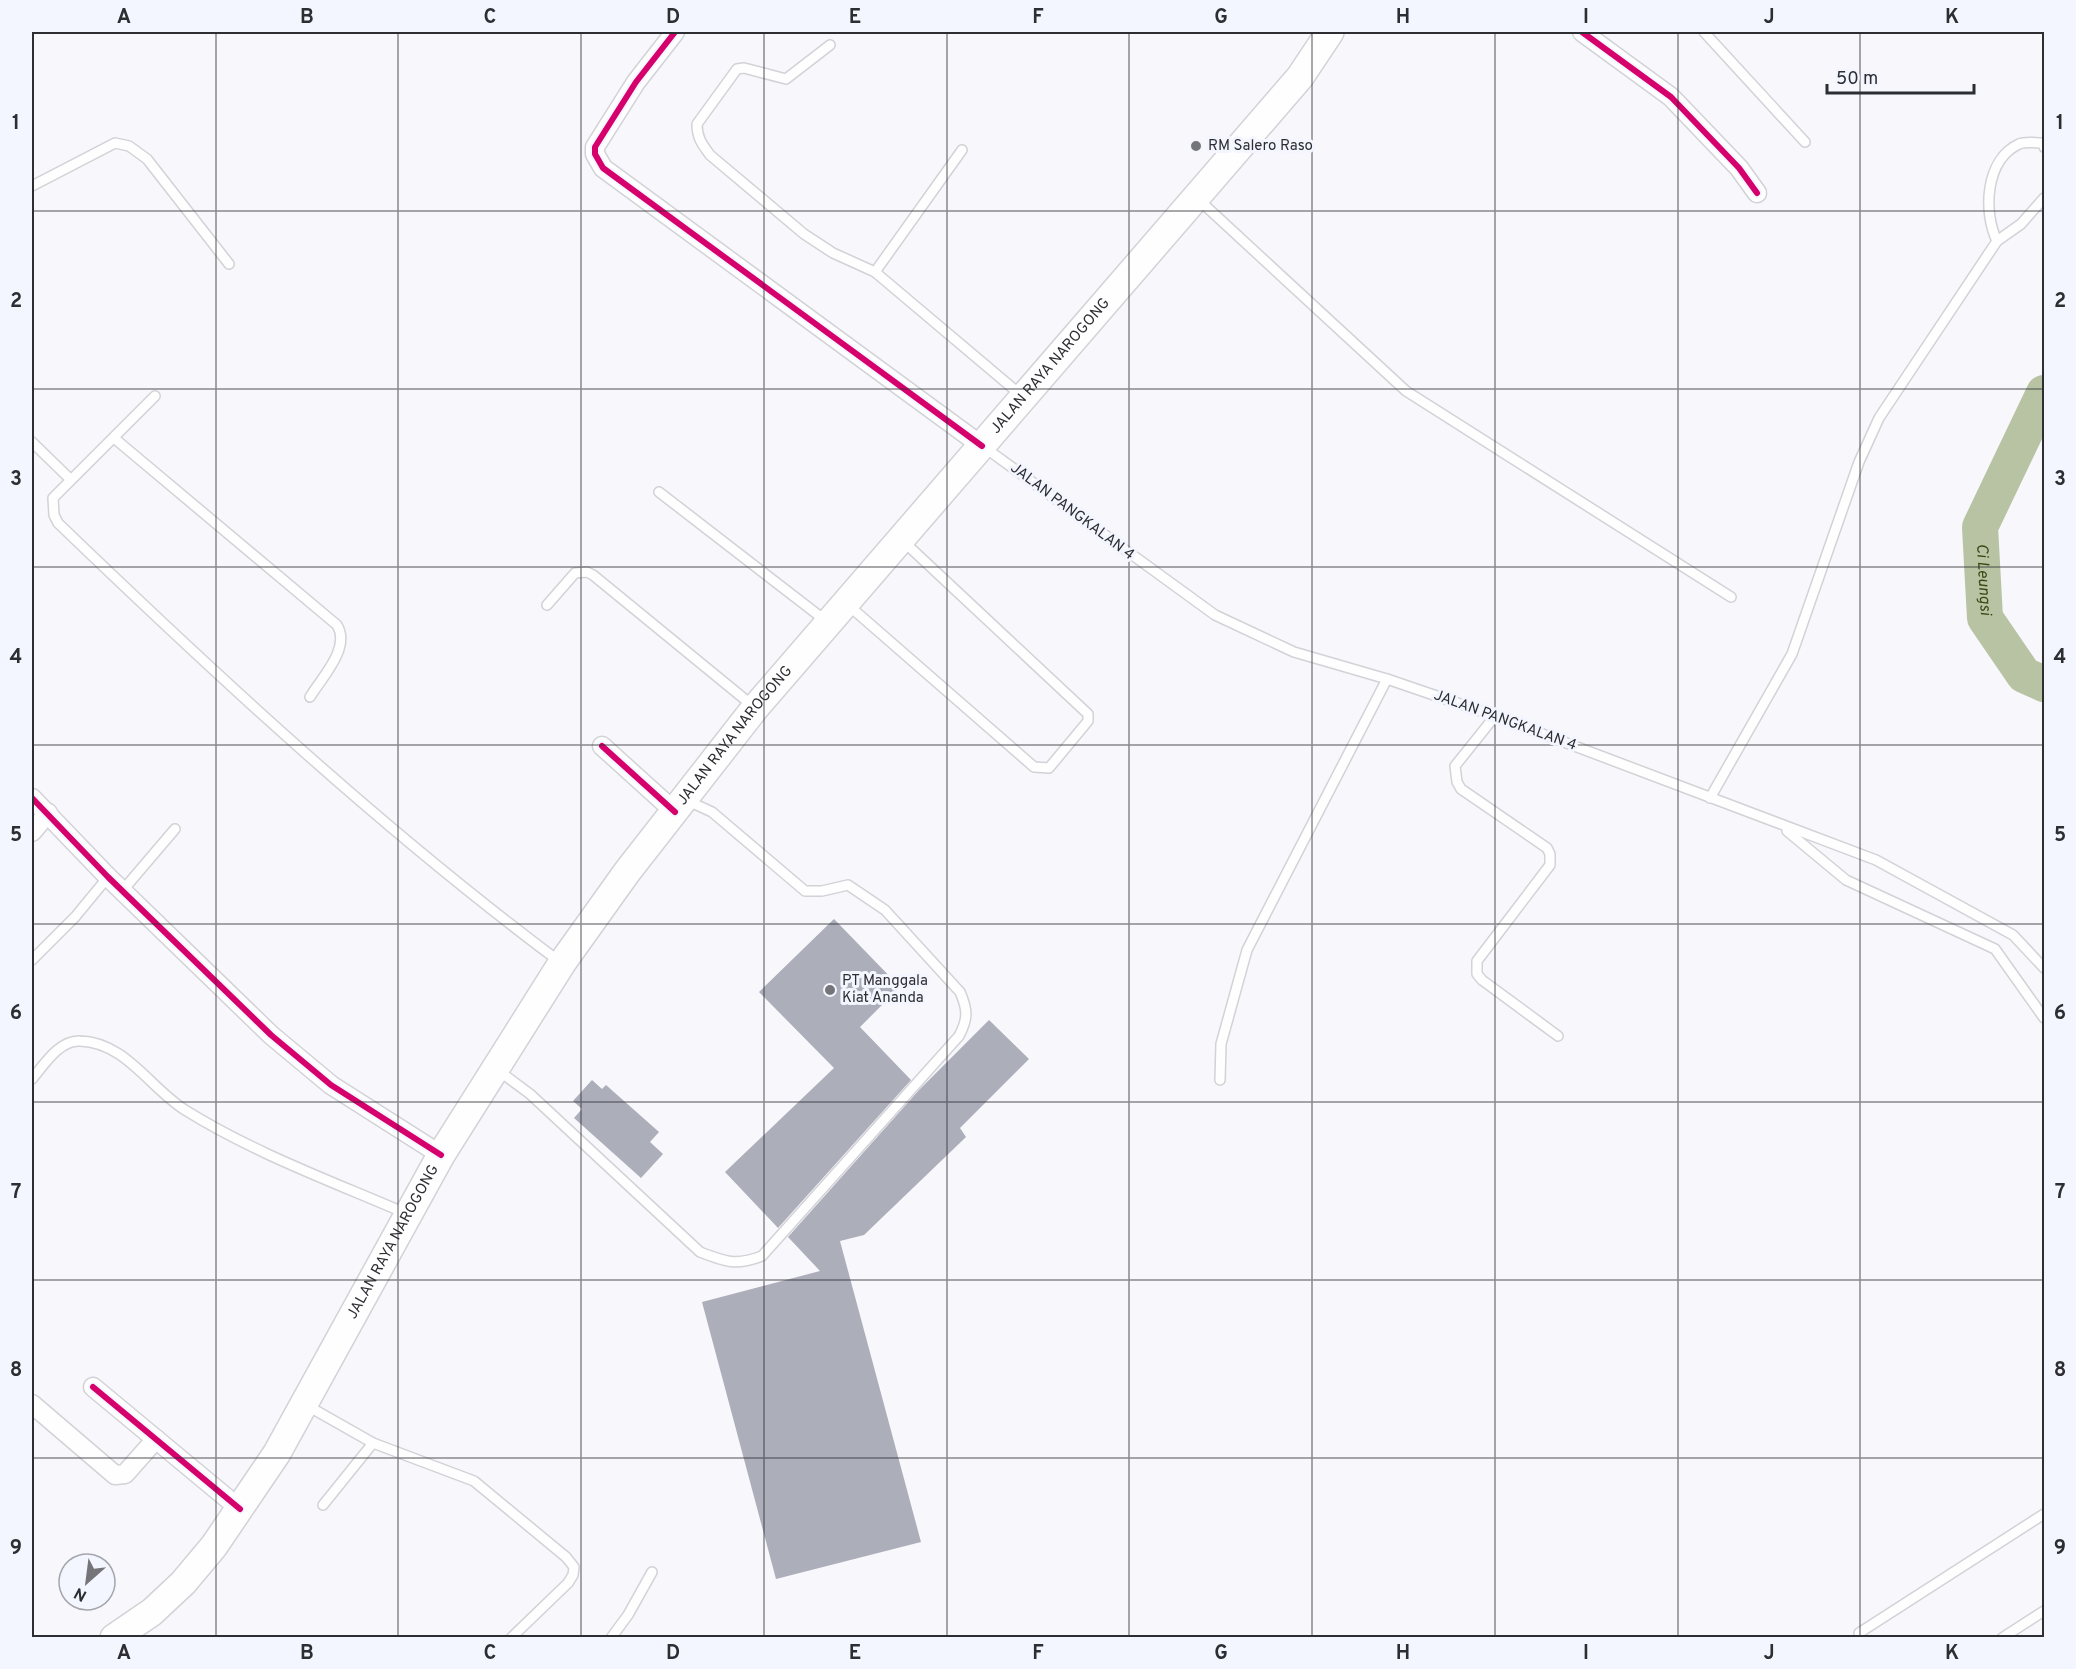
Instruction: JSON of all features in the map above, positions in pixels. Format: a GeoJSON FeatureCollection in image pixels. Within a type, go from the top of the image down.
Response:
{"type":"FeatureCollection","features":[{"type":"Feature","properties":{"kind":"main road","name":"JALAN RAYA NAROGONG"},"geometry":{"type":"LineString","coordinates":[[114,1638],[152,1612],[183,1583],[214,1546],[277,1454],[306,1405],[441,1155],[562,963],[627,872],[755,708],[1197,198],[1300,76],[1330,32]]}},
{"type":"Feature","properties":{"kind":"street"},"geometry":{"type":"LineString","coordinates":[[675,32],[636,82],[595,147],[597,161],[603,168],[982,446]]}},
{"type":"Feature","properties":{"kind":"street"},"geometry":{"type":"LineString","coordinates":[[1582,32],[1671,98],[1732,160],[1757,193]]}},
{"type":"Feature","properties":{"kind":"street"},"geometry":{"type":"LineString","coordinates":[[602,746],[680,806]]}},
{"type":"Feature","properties":{"kind":"street"},"geometry":{"type":"LineString","coordinates":[[32,798],[108,877],[271,1035],[331,1084],[441,1155]]}},
{"type":"Feature","properties":{"kind":"street"},"geometry":{"type":"LineString","coordinates":[[32,832],[48,813]]}},
{"type":"Feature","properties":{"kind":"street"},"geometry":{"type":"LineString","coordinates":[[93,1387],[240,1509]]}},
{"type":"Feature","properties":{"kind":"street"},"geometry":{"type":"LineString","coordinates":[[32,1404],[115,1475],[125,1474],[156,1439]]}},
{"type":"Feature","properties":{"kind":"lane"},"geometry":{"type":"LineString","coordinates":[[1704,32],[1805,142]]}},
{"type":"Feature","properties":{"kind":"lane"},"geometry":{"type":"LineString","coordinates":[[830,45],[786,79],[744,68],[737,69],[697,124],[700,142],[710,155],[804,234],[832,253],[875,272],[1023,398]]}},
{"type":"Feature","properties":{"kind":"lane"},"geometry":{"type":"LineString","coordinates":[[32,186],[114,143],[129,146],[147,159],[229,264]]}},
{"type":"Feature","properties":{"kind":"lane"},"geometry":{"type":"LineString","coordinates":[[1997,241],[1989,225],[1988,197],[1996,168],[2009,150],[2022,143],[2043,143],[2044,147]]}},
{"type":"Feature","properties":{"kind":"lane"},"geometry":{"type":"LineString","coordinates":[[875,272],[962,150]]}},
{"type":"Feature","properties":{"kind":"lane"},"geometry":{"type":"LineString","coordinates":[[1197,198],[1406,391],[1731,597]]}},
{"type":"Feature","properties":{"kind":"lane"},"geometry":{"type":"LineString","coordinates":[[1710,798],[1792,654],[1859,462],[1880,418],[1997,241],[2021,224],[2044,198]]}},
{"type":"Feature","properties":{"kind":"lane"},"geometry":{"type":"LineString","coordinates":[[155,396],[70,478],[53,498],[54,515],[58,523],[209,668],[391,826],[562,963]]}},
{"type":"Feature","properties":{"kind":"lane"},"geometry":{"type":"LineString","coordinates":[[114,438],[337,625],[341,631],[341,647],[310,697]]}},
{"type":"Feature","properties":{"kind":"lane"},"geometry":{"type":"LineString","coordinates":[[32,441],[70,478]]}},
{"type":"Feature","properties":{"kind":"lane","name":"JALAN PANGKALAN 4"},"geometry":{"type":"LineString","coordinates":[[982,446],[1215,615],[1294,652],[1387,679],[1495,716],[1876,860],[2013,935],[2044,968]]}},
{"type":"Feature","properties":{"kind":"lane"},"geometry":{"type":"LineString","coordinates":[[659,492],[837,613],[1034,767],[1049,768],[1088,721],[1088,714],[902,539]]}},
{"type":"Feature","properties":{"kind":"lane"},"geometry":{"type":"LineString","coordinates":[[547,605],[575,573],[587,572],[755,708]]}},
{"type":"Feature","properties":{"kind":"lane"},"geometry":{"type":"LineString","coordinates":[[1220,1080],[1221,1044],[1247,950],[1387,679]]}},
{"type":"Feature","properties":{"kind":"lane"},"geometry":{"type":"LineString","coordinates":[[1495,716],[1455,766],[1457,782],[1461,789],[1547,848],[1551,859],[1550,865],[1477,961],[1476,968],[1482,980],[1558,1036]]}},
{"type":"Feature","properties":{"kind":"lane"},"geometry":{"type":"LineString","coordinates":[[494,1068],[530,1094],[700,1252],[725,1262],[742,1263],[762,1256],[959,1036],[966,1022],[967,1008],[960,992],[885,910],[848,885],[822,891],[804,891],[712,812],[680,806]]}},
{"type":"Feature","properties":{"kind":"lane"},"geometry":{"type":"LineString","coordinates":[[1781,825],[1846,880],[1995,949],[2044,1018]]}},
{"type":"Feature","properties":{"kind":"lane"},"geometry":{"type":"LineString","coordinates":[[123,890],[175,829]]}},
{"type":"Feature","properties":{"kind":"lane"},"geometry":{"type":"LineString","coordinates":[[32,960],[75,917],[108,877]]}},
{"type":"Feature","properties":{"kind":"lane"},"geometry":{"type":"LineString","coordinates":[[32,1079],[64,1044],[77,1040],[107,1048],[124,1057],[183,1109],[254,1148],[408,1214]]}},
{"type":"Feature","properties":{"kind":"lane"},"geometry":{"type":"LineString","coordinates":[[306,1405],[373,1443],[474,1481],[566,1557],[574,1567],[573,1575],[568,1583],[511,1638]]}},
{"type":"Feature","properties":{"kind":"lane"},"geometry":{"type":"LineString","coordinates":[[323,1504],[373,1443]]}},
{"type":"Feature","properties":{"kind":"lane"},"geometry":{"type":"LineString","coordinates":[[1859,1633],[2044,1514]]}},
{"type":"Feature","properties":{"kind":"lane"},"geometry":{"type":"LineString","coordinates":[[611,1638],[628,1615],[652,1572]]}},
{"type":"Feature","properties":{"kind":"lane"},"geometry":{"type":"LineString","coordinates":[[2002,1638],[2044,1611]]}},
{"type":"Feature","properties":{"kind":"building"},"geometry":{"type":"Polygon","coordinates":[[[834,919],[900,987],[860,1027],[911,1080],[778,1228],[725,1172],[834,1068],[759,992],[834,919]]]}},
{"type":"Feature","properties":{"kind":"building"},"geometry":{"type":"Polygon","coordinates":[[[989,1020],[1029,1059],[960,1128],[966,1137],[864,1235],[840,1241],[921,1542],[776,1579],[702,1302],[820,1271],[788,1237],[920,1089],[989,1020]]]}},
{"type":"Feature","properties":{"kind":"building"},"geometry":{"type":"Polygon","coordinates":[[[592,1080],[602,1089],[606,1085],[659,1132],[650,1142],[663,1154],[641,1178],[574,1118],[582,1109],[573,1101],[592,1080]]]}},
{"type":"Feature","properties":{"kind":"waterway","name":"Ci Leungsi"},"geometry":{"type":"LineString","coordinates":[[2044,393],[1980,527],[1985,618],[2024,675],[2044,684]]}},
{"type":"Feature","properties":{"kind":"cycle path"},"geometry":{"type":"LineString","coordinates":[[675,32],[636,82],[595,147],[595,154],[603,168],[982,446]]}},
{"type":"Feature","properties":{"kind":"cycle path"},"geometry":{"type":"LineString","coordinates":[[1582,32],[1671,97],[1739,168],[1757,193]]}},
{"type":"Feature","properties":{"kind":"cycle path"},"geometry":{"type":"LineString","coordinates":[[602,746],[675,812]]}},
{"type":"Feature","properties":{"kind":"cycle path"},"geometry":{"type":"LineString","coordinates":[[32,798],[108,877],[271,1035],[331,1085],[441,1155]]}},
{"type":"Feature","properties":{"kind":"cycle path"},"geometry":{"type":"LineString","coordinates":[[93,1387],[240,1509]]}},
{"type":"Feature","properties":{"kind":"place","name":"RM Salero Raso"},"geometry":{"type":"Point","coordinates":[1196,146]}},
{"type":"Feature","properties":{"kind":"place","name":"PT Manggala Kiat Ananda"},"geometry":{"type":"Point","coordinates":[830,990]}}]}
